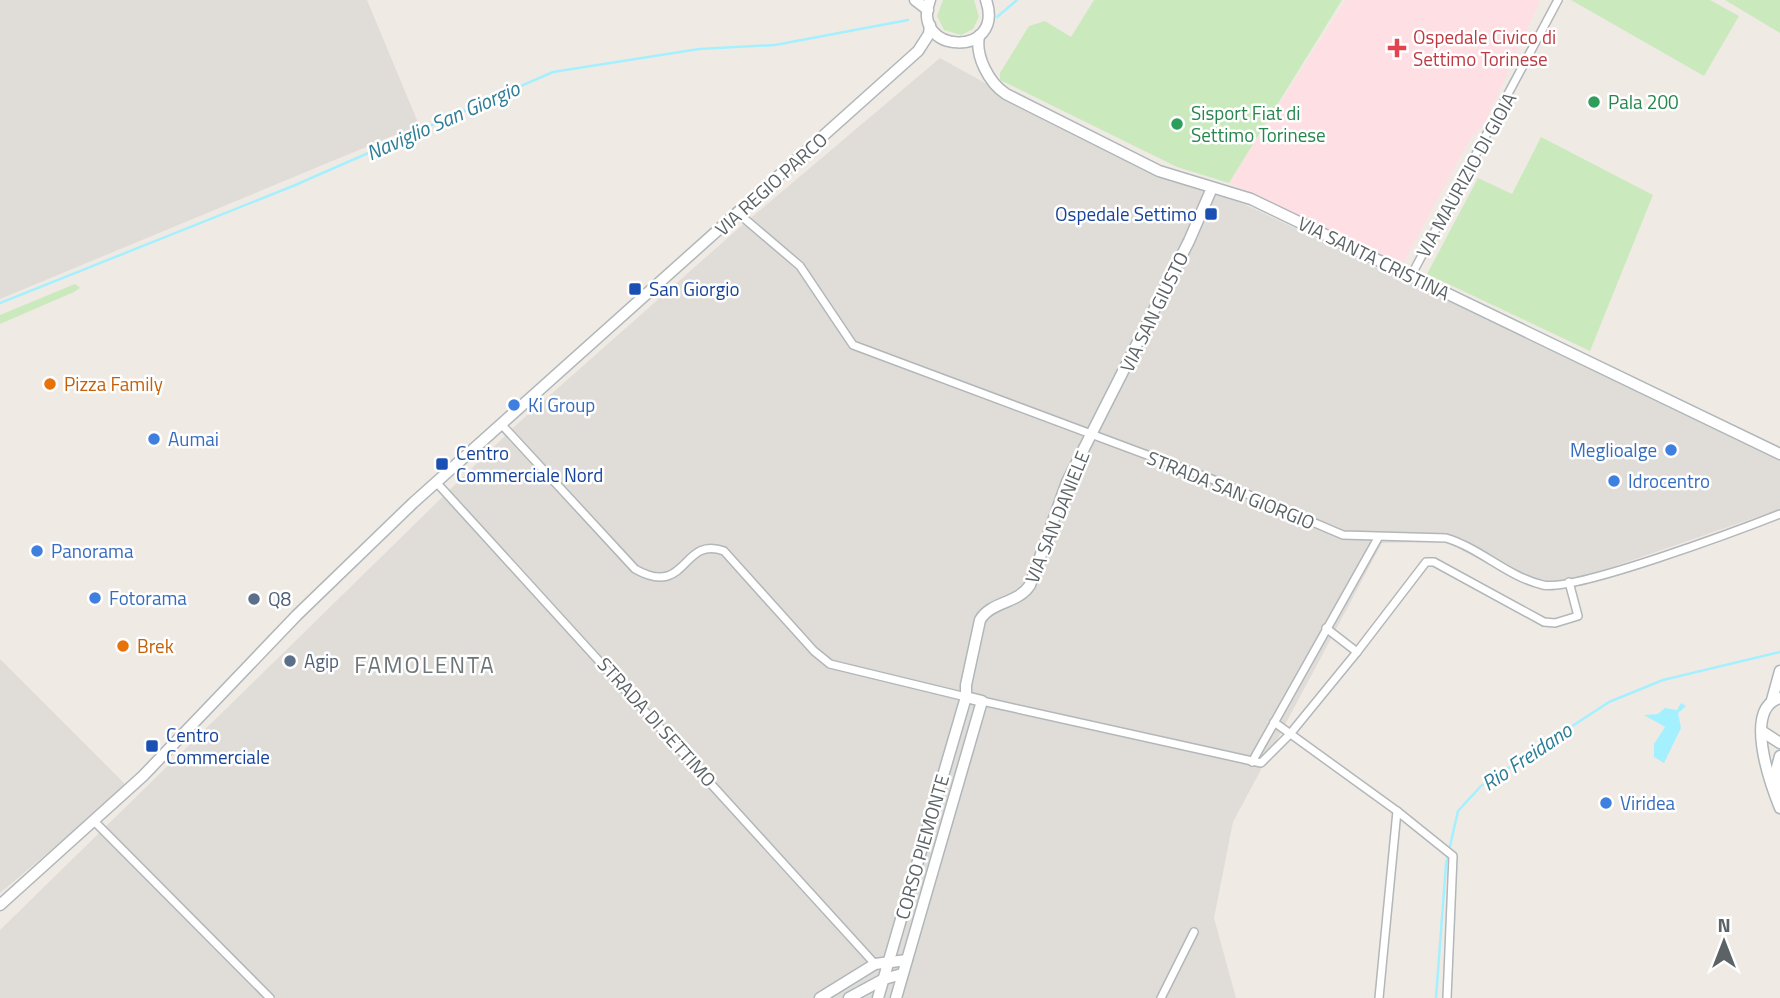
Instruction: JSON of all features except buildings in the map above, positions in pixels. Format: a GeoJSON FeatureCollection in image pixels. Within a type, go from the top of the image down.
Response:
{"type":"FeatureCollection","features":[{"type":"Feature","properties":{"kind":"street"},"geometry":{"type":"LineString","coordinates":[[915,0],[929,5],[930,25],[944,40],[958,43],[979,36]]}},
{"type":"Feature","properties":{"kind":"street","name":"VIA SANTA CRISTINA"},"geometry":{"type":"LineString","coordinates":[[986,0],[989,18],[979,36],[980,56],[992,80],[1006,94],[1159,170],[1251,199],[1780,454]]}},
{"type":"Feature","properties":{"kind":"street","name":"VIA MAURIZIO DI GIOIA"},"geometry":{"type":"LineString","coordinates":[[1411,276],[1558,0]]}},
{"type":"Feature","properties":{"kind":"street","name":"VIA REGIO PARCO"},"geometry":{"type":"LineString","coordinates":[[923,46],[930,25]]}},
{"type":"Feature","properties":{"kind":"street","name":"VIA REGIO PARCO"},"geometry":{"type":"LineString","coordinates":[[502,425],[923,46],[944,40]]}},
{"type":"Feature","properties":{"kind":"street","name":"VIA SANTA CRISTINA"},"geometry":{"type":"LineString","coordinates":[[958,43],[980,56]]}},
{"type":"Feature","properties":{"kind":"street","name":"VIA SAN GIUSTO"},"geometry":{"type":"LineString","coordinates":[[1092,435],[1212,188]]}},
{"type":"Feature","properties":{"kind":"street","name":"STRADA SAN GIORGIO"},"geometry":{"type":"LineString","coordinates":[[739,214],[800,266],[853,345],[1214,480],[1343,535],[1446,538],[1459,542],[1530,581],[1551,586],[1731,533],[1780,514]]}},
{"type":"Feature","properties":{"kind":"street"},"geometry":{"type":"LineString","coordinates":[[0,905],[143,776],[297,615],[436,482],[502,425],[635,569],[653,579],[669,577],[701,550],[714,548],[724,551],[830,664],[1252,762],[1267,760],[1290,734],[1426,562],[1434,562],[1544,622],[1555,623],[1578,616],[1569,582]]}},
{"type":"Feature","properties":{"kind":"street","name":"VIA SAN DANIELE"},"geometry":{"type":"LineString","coordinates":[[966,697],[966,685],[980,620],[985,612],[1020,596],[1028,588],[1067,482],[1092,435]]}},
{"type":"Feature","properties":{"kind":"street","name":"STRADA DI SETTIMO"},"geometry":{"type":"LineString","coordinates":[[436,482],[875,964]]}},
{"type":"Feature","properties":{"kind":"street"},"geometry":{"type":"LineString","coordinates":[[1252,762],[1378,538]]}},
{"type":"Feature","properties":{"kind":"street"},"geometry":{"type":"LineString","coordinates":[[1326,628],[1357,652]]}},
{"type":"Feature","properties":{"kind":"street"},"geometry":{"type":"LineString","coordinates":[[1780,671],[1776,699],[1762,711],[1768,778],[1780,808]]}},
{"type":"Feature","properties":{"kind":"street","name":"CORSO PIEMONTE"},"geometry":{"type":"LineString","coordinates":[[878,998],[966,697]]}},
{"type":"Feature","properties":{"kind":"street","name":"CORSO PIEMONTE"},"geometry":{"type":"LineString","coordinates":[[895,998],[982,701]]}},
{"type":"Feature","properties":{"kind":"street"},"geometry":{"type":"LineString","coordinates":[[1274,722],[1397,811],[1453,856],[1447,998]]}},
{"type":"Feature","properties":{"kind":"street"},"geometry":{"type":"LineString","coordinates":[[1763,732],[1780,743]]}},
{"type":"Feature","properties":{"kind":"street"},"geometry":{"type":"LineString","coordinates":[[1780,756],[1776,771],[1780,808]]}},
{"type":"Feature","properties":{"kind":"street"},"geometry":{"type":"LineString","coordinates":[[942,780],[958,785]]}},
{"type":"Feature","properties":{"kind":"street"},"geometry":{"type":"LineString","coordinates":[[1379,998],[1397,811]]}},
{"type":"Feature","properties":{"kind":"street"},"geometry":{"type":"LineString","coordinates":[[93,820],[270,998]]}},
{"type":"Feature","properties":{"kind":"street"},"geometry":{"type":"LineString","coordinates":[[1161,998],[1194,932]]}},
{"type":"Feature","properties":{"kind":"street"},"geometry":{"type":"LineString","coordinates":[[820,998],[875,964],[907,960]]}},
{"type":"Feature","properties":{"kind":"street"},"geometry":{"type":"LineString","coordinates":[[849,998],[884,979],[902,974]]}},
{"type":"Feature","properties":{"kind":"shaded area"},"geometry":{"type":"Polygon","coordinates":[[[0,0],[367,0],[419,125],[0,299],[0,0]]]}},
{"type":"Feature","properties":{"kind":"shaded area"},"geometry":{"type":"Polygon","coordinates":[[[1346,0],[1540,0],[1485,123],[1470,139],[1402,265],[1229,183],[1346,0]]]}},
{"type":"Feature","properties":{"kind":"shaded area"},"geometry":{"type":"Polygon","coordinates":[[[940,58],[1144,171],[1244,204],[1780,459],[1780,509],[1543,591],[1445,542],[1382,543],[1233,822],[1214,918],[1236,998],[0,998],[0,930],[515,426],[740,227],[940,58]]]}},
{"type":"Feature","properties":{"kind":"shaded area"},"geometry":{"type":"Polygon","coordinates":[[[0,659],[127,786],[0,893],[0,659]]]}},
{"type":"Feature","properties":{"kind":"green space"},"geometry":{"type":"Polygon","coordinates":[[[943,0],[974,0],[979,17],[973,29],[961,35],[944,30],[937,16],[943,0]]]}},
{"type":"Feature","properties":{"kind":"green space","name":"Sisport Fiat di Settimo Torinese"},"geometry":{"type":"Polygon","coordinates":[[[1094,0],[1342,0],[1229,183],[1177,167],[1000,80],[1000,73],[1029,26],[1045,21],[1071,37],[1094,0]]]}},
{"type":"Feature","properties":{"kind":"green space"},"geometry":{"type":"Polygon","coordinates":[[[1571,0],[1710,0],[1739,16],[1704,76],[1571,0]]]}},
{"type":"Feature","properties":{"kind":"green space"},"geometry":{"type":"Polygon","coordinates":[[[1725,0],[1780,0],[1780,33],[1725,0]]]}},
{"type":"Feature","properties":{"kind":"green space"},"geometry":{"type":"Polygon","coordinates":[[[1541,137],[1653,195],[1590,351],[1427,274],[1478,178],[1512,194],[1541,137]]]}},
{"type":"Feature","properties":{"kind":"green space"},"geometry":{"type":"Polygon","coordinates":[[[75,284],[80,288],[74,292],[0,324],[0,315],[75,284]]]}},
{"type":"Feature","properties":{"kind":"water"},"geometry":{"type":"Polygon","coordinates":[[[1681,703],[1686,706],[1678,713],[1681,728],[1664,763],[1654,757],[1654,744],[1665,727],[1644,715],[1658,714],[1665,708],[1677,710],[1681,703]]]}},
{"type":"Feature","properties":{"kind":"waterway"},"geometry":{"type":"LineString","coordinates":[[997,17],[1017,0]]}},
{"type":"Feature","properties":{"kind":"waterway","name":"Naviglio San Giorgio"},"geometry":{"type":"LineString","coordinates":[[0,303],[293,186],[553,72],[699,49],[775,45],[908,20]]}},
{"type":"Feature","properties":{"kind":"waterway","name":"Rio Freidano"},"geometry":{"type":"LineString","coordinates":[[1436,998],[1446,864],[1458,811],[1481,786],[1609,702],[1663,680],[1780,652]]}},
{"type":"Feature","properties":{"kind":"place","name":"Ospedale Civico di Settimo Torinese"},"geometry":{"type":"Point","coordinates":[1397,48]}},
{"type":"Feature","properties":{"kind":"place","name":"Pala 200"},"geometry":{"type":"Point","coordinates":[1594,102]}},
{"type":"Feature","properties":{"kind":"place","name":"Sisport Fiat di Settimo Torinese"},"geometry":{"type":"Point","coordinates":[1177,124]}},
{"type":"Feature","properties":{"kind":"place","name":"Ospedale Settimo"},"geometry":{"type":"Point","coordinates":[1211,214]}},
{"type":"Feature","properties":{"kind":"place","name":"San Giorgio"},"geometry":{"type":"Point","coordinates":[635,289]}},
{"type":"Feature","properties":{"kind":"place","name":"Pizza Family"},"geometry":{"type":"Point","coordinates":[50,384]}},
{"type":"Feature","properties":{"kind":"place","name":"Ki Group"},"geometry":{"type":"Point","coordinates":[514,405]}},
{"type":"Feature","properties":{"kind":"place","name":"Aumai"},"geometry":{"type":"Point","coordinates":[154,439]}},
{"type":"Feature","properties":{"kind":"place","name":"Meglioalge"},"geometry":{"type":"Point","coordinates":[1671,450]}},
{"type":"Feature","properties":{"kind":"place","name":"Centro Commerciale Nord"},"geometry":{"type":"Point","coordinates":[442,464]}},
{"type":"Feature","properties":{"kind":"place","name":"Idrocentro"},"geometry":{"type":"Point","coordinates":[1614,481]}},
{"type":"Feature","properties":{"kind":"place","name":"Panorama"},"geometry":{"type":"Point","coordinates":[37,551]}},
{"type":"Feature","properties":{"kind":"place","name":"Fotorama"},"geometry":{"type":"Point","coordinates":[95,598]}},
{"type":"Feature","properties":{"kind":"place","name":"Q8"},"geometry":{"type":"Point","coordinates":[254,599]}},
{"type":"Feature","properties":{"kind":"place","name":"Brek"},"geometry":{"type":"Point","coordinates":[123,646]}},
{"type":"Feature","properties":{"kind":"place","name":"Agip"},"geometry":{"type":"Point","coordinates":[290,661]}},
{"type":"Feature","properties":{"kind":"place","name":"Centro Commerciale"},"geometry":{"type":"Point","coordinates":[152,746]}},
{"type":"Feature","properties":{"kind":"place","name":"Viridea"},"geometry":{"type":"Point","coordinates":[1606,803]}},
{"type":"Feature","properties":{"kind":"district","name":"FAMOLENTA"},"geometry":{"type":"Point","coordinates":[425,665]}}]}
